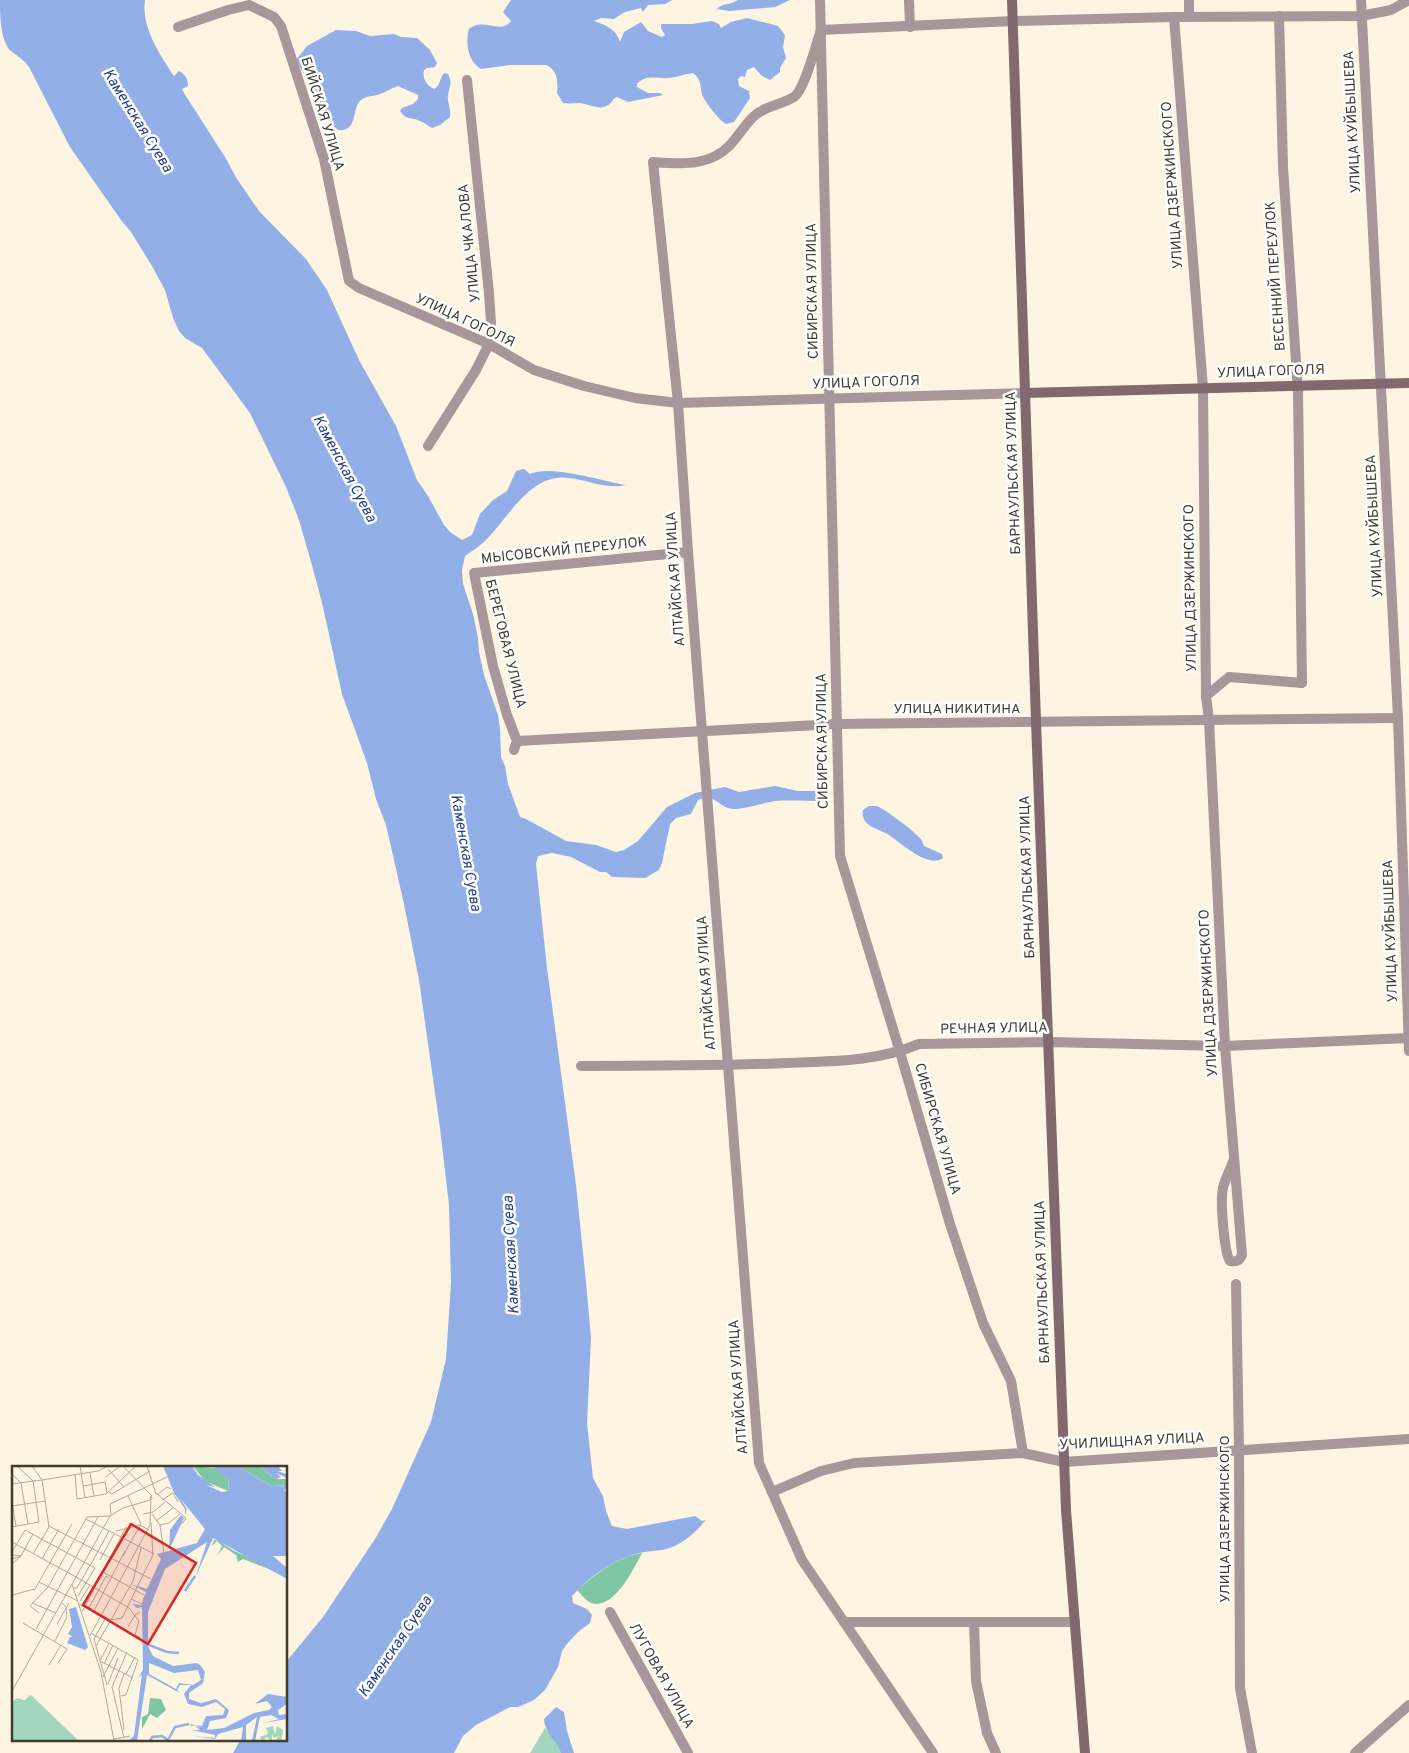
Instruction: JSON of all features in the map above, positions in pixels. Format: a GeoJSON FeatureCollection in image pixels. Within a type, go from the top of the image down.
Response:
{"type":"FeatureCollection","features":[{"type":"Feature","properties":{"kind":"street","name":"СИБИРСКАЯ УЛИЦА"},"geometry":{"type":"LineString","coordinates":[[820,0],[840,856],[950,1224],[983,1323],[1011,1381],[1023,1453]]}},
{"type":"Feature","properties":{"kind":"street"},"geometry":{"type":"LineString","coordinates":[[909,0],[910,27]]}},
{"type":"Feature","properties":{"kind":"street","name":"БАРНАУЛЬСКАЯ УЛИЦА"},"geometry":{"type":"LineString","coordinates":[[1012,0],[1036,722],[1064,1462],[1085,1753]]}},
{"type":"Feature","properties":{"kind":"street"},"geometry":{"type":"LineString","coordinates":[[1189,0],[1189,17]]}},
{"type":"Feature","properties":{"kind":"street","name":"УЛИЦА КУЙБЫШЕВА"},"geometry":{"type":"LineString","coordinates":[[1361,0],[1398,718],[1409,1051]]}},
{"type":"Feature","properties":{"kind":"street"},"geometry":{"type":"LineString","coordinates":[[1391,10],[1409,0]]}},
{"type":"Feature","properties":{"kind":"street","name":"БИЙСКАЯ УЛИЦА"},"geometry":{"type":"LineString","coordinates":[[178,27],[249,5],[274,17],[281,26],[324,159],[349,281]]}},
{"type":"Feature","properties":{"kind":"street"},"geometry":{"type":"LineString","coordinates":[[821,30],[1013,21],[1174,17],[1361,16],[1391,10],[1409,11]]}},
{"type":"Feature","properties":{"kind":"street","name":"ВЕСЕННИЙ ПЕРЕУЛОК"},"geometry":{"type":"LineString","coordinates":[[1206,696],[1229,677],[1302,683],[1297,385],[1283,167],[1279,16]]}},
{"type":"Feature","properties":{"kind":"street","name":"УЛИЦА ДЗЕРЖИНСКОГО"},"geometry":{"type":"LineString","coordinates":[[1174,17],[1202,388],[1206,696],[1209,720],[1225,1046],[1242,1255],[1235,1262],[1230,1261],[1224,1245],[1222,1189],[1234,1159]]}},
{"type":"Feature","properties":{"kind":"street","name":"АЛТАЙСКАЯ УЛИЦА"},"geometry":{"type":"LineString","coordinates":[[821,30],[803,83],[795,96],[754,116],[730,145],[715,156],[701,162],[688,164],[653,162],[678,403],[707,804],[759,1463],[802,1560],[933,1753]]}},
{"type":"Feature","properties":{"kind":"street","name":"УЛИЦА ЧКАЛОВА"},"geometry":{"type":"LineString","coordinates":[[428,446],[476,370],[489,344],[491,323],[489,293],[467,80]]}},
{"type":"Feature","properties":{"kind":"street","name":"УЛИЦА ГОГОЛЯ"},"geometry":{"type":"LineString","coordinates":[[349,281],[359,288],[489,344],[534,370],[584,386],[635,398],[678,403],[1409,383]]}},
{"type":"Feature","properties":{"kind":"street","name":"МЫСОВСКИЙ ПЕРЕУЛОК"},"geometry":{"type":"LineString","coordinates":[[474,573],[688,552]]}},
{"type":"Feature","properties":{"kind":"street","name":"БЕРЕГОВАЯ УЛИЦА"},"geometry":{"type":"LineString","coordinates":[[474,573],[493,666],[516,745]]}},
{"type":"Feature","properties":{"kind":"street","name":"УЛИЦА НИКИТИНА"},"geometry":{"type":"LineString","coordinates":[[516,745],[702,731],[837,724],[1398,718]]}},
{"type":"Feature","properties":{"kind":"street","name":"РЕЧНАЯ УЛИЦА"},"geometry":{"type":"LineString","coordinates":[[581,1066],[728,1066],[863,1060],[900,1052],[919,1044],[1048,1042],[1225,1046],[1409,1038]]}},
{"type":"Feature","properties":{"kind":"street","name":"УЛИЦА ДЗЕРЖИНСКОГО"},"geometry":{"type":"LineString","coordinates":[[1236,1284],[1240,1688],[1252,1753]]}},
{"type":"Feature","properties":{"kind":"street","name":"УЧИЛИЩНАЯ УЛИЦА"},"geometry":{"type":"LineString","coordinates":[[772,1492],[821,1471],[854,1463],[1023,1453],[1064,1462],[1409,1440]]}},
{"type":"Feature","properties":{"kind":"street","name":"ЛУГОВАЯ УЛИЦА"},"geometry":{"type":"LineString","coordinates":[[610,1612],[688,1753]]}},
{"type":"Feature","properties":{"kind":"street"},"geometry":{"type":"LineString","coordinates":[[844,1622],[1075,1622]]}},
{"type":"Feature","properties":{"kind":"street"},"geometry":{"type":"LineString","coordinates":[[974,1622],[976,1681],[987,1733],[996,1753]]}},
{"type":"Feature","properties":{"kind":"street"},"geometry":{"type":"LineString","coordinates":[[1355,1753],[1409,1706]]}},
{"type":"Feature","properties":{"kind":"green space"},"geometry":{"type":"Polygon","coordinates":[[[642,1553],[618,1592],[604,1602],[590,1603],[577,1590],[615,1562],[642,1553]]]}},
{"type":"Feature","properties":{"kind":"green space"},"geometry":{"type":"Polygon","coordinates":[[[545,1728],[556,1742],[561,1753],[530,1753],[545,1728]]]}},
{"type":"Feature","properties":{"kind":"water","name":"Каменская Суева"},"geometry":{"type":"Polygon","coordinates":[[[0,0],[145,0],[146,20],[158,50],[174,76],[179,71],[186,77],[188,86],[182,89],[184,93],[237,179],[259,211],[306,259],[327,290],[359,360],[396,426],[417,480],[450,532],[462,540],[472,535],[480,514],[493,500],[507,491],[516,471],[524,469],[530,474],[539,471],[563,472],[626,485],[599,485],[565,478],[546,481],[536,486],[527,494],[486,540],[465,556],[462,570],[463,584],[473,614],[484,675],[498,715],[501,757],[520,817],[566,841],[596,845],[616,852],[624,850],[638,841],[667,807],[695,793],[725,787],[739,792],[775,786],[798,791],[822,791],[829,794],[829,800],[775,801],[733,809],[713,799],[704,798],[698,800],[691,814],[676,818],[670,824],[659,870],[645,878],[612,877],[606,872],[600,872],[571,857],[552,853],[538,856],[536,864],[547,968],[576,1185],[591,1338],[587,1423],[593,1478],[603,1496],[612,1526],[627,1529],[695,1516],[702,1521],[706,1520],[681,1543],[662,1550],[635,1554],[623,1558],[585,1583],[572,1596],[573,1603],[587,1609],[592,1615],[590,1623],[566,1645],[562,1651],[558,1667],[545,1690],[534,1700],[518,1707],[510,1707],[476,1725],[463,1736],[454,1753],[233,1753],[240,1740],[288,1740],[288,1660],[323,1617],[375,1539],[392,1509],[431,1422],[446,1359],[451,1283],[449,1205],[440,1128],[419,980],[386,825],[376,799],[367,763],[342,694],[312,565],[299,520],[286,487],[250,413],[202,348],[185,338],[179,331],[165,290],[152,266],[131,232],[70,147],[29,67],[8,48],[5,43],[0,18],[0,0]]]}},
{"type":"Feature","properties":{"kind":"water"},"geometry":{"type":"Polygon","coordinates":[[[511,0],[672,0],[665,4],[648,5],[643,12],[641,8],[625,12],[614,19],[601,18],[594,21],[610,28],[620,42],[624,32],[641,22],[648,31],[662,37],[665,35],[661,24],[692,24],[712,21],[719,24],[721,28],[731,22],[747,18],[778,26],[785,35],[783,47],[786,58],[780,68],[780,72],[770,80],[762,76],[754,67],[747,70],[745,77],[741,76],[738,79],[739,86],[749,91],[750,98],[734,122],[726,124],[705,101],[699,80],[693,73],[669,78],[648,78],[637,84],[637,87],[648,93],[660,93],[663,95],[628,102],[617,97],[605,107],[594,107],[580,103],[563,103],[557,93],[555,73],[546,65],[510,65],[481,69],[470,57],[467,40],[469,29],[480,25],[497,27],[507,25],[511,21],[503,12],[511,0]]]}},
{"type":"Feature","properties":{"kind":"water"},"geometry":{"type":"Polygon","coordinates":[[[738,0],[790,0],[775,7],[729,11],[717,9],[738,0]]]}},
{"type":"Feature","properties":{"kind":"water"},"geometry":{"type":"Polygon","coordinates":[[[336,30],[356,31],[370,36],[394,34],[401,37],[417,38],[430,50],[437,63],[435,67],[424,70],[424,78],[427,83],[434,89],[438,86],[444,73],[448,74],[450,82],[448,100],[450,117],[440,125],[432,128],[422,122],[404,116],[400,111],[402,108],[413,104],[418,99],[418,95],[398,86],[361,100],[351,125],[344,130],[338,130],[324,115],[313,83],[302,71],[296,60],[307,46],[336,30]]]}},
{"type":"Feature","properties":{"kind":"water"},"geometry":{"type":"Polygon","coordinates":[[[869,806],[877,806],[886,811],[921,839],[924,846],[942,854],[943,858],[930,860],[922,858],[889,835],[867,823],[864,820],[863,810],[869,806]]]}},
{"type":"Feature","properties":{"kind":"water"},"geometry":{"type":"Polygon","coordinates":[[[556,1707],[564,1712],[567,1731],[574,1753],[561,1753],[546,1729],[544,1719],[556,1707]]]}}]}
